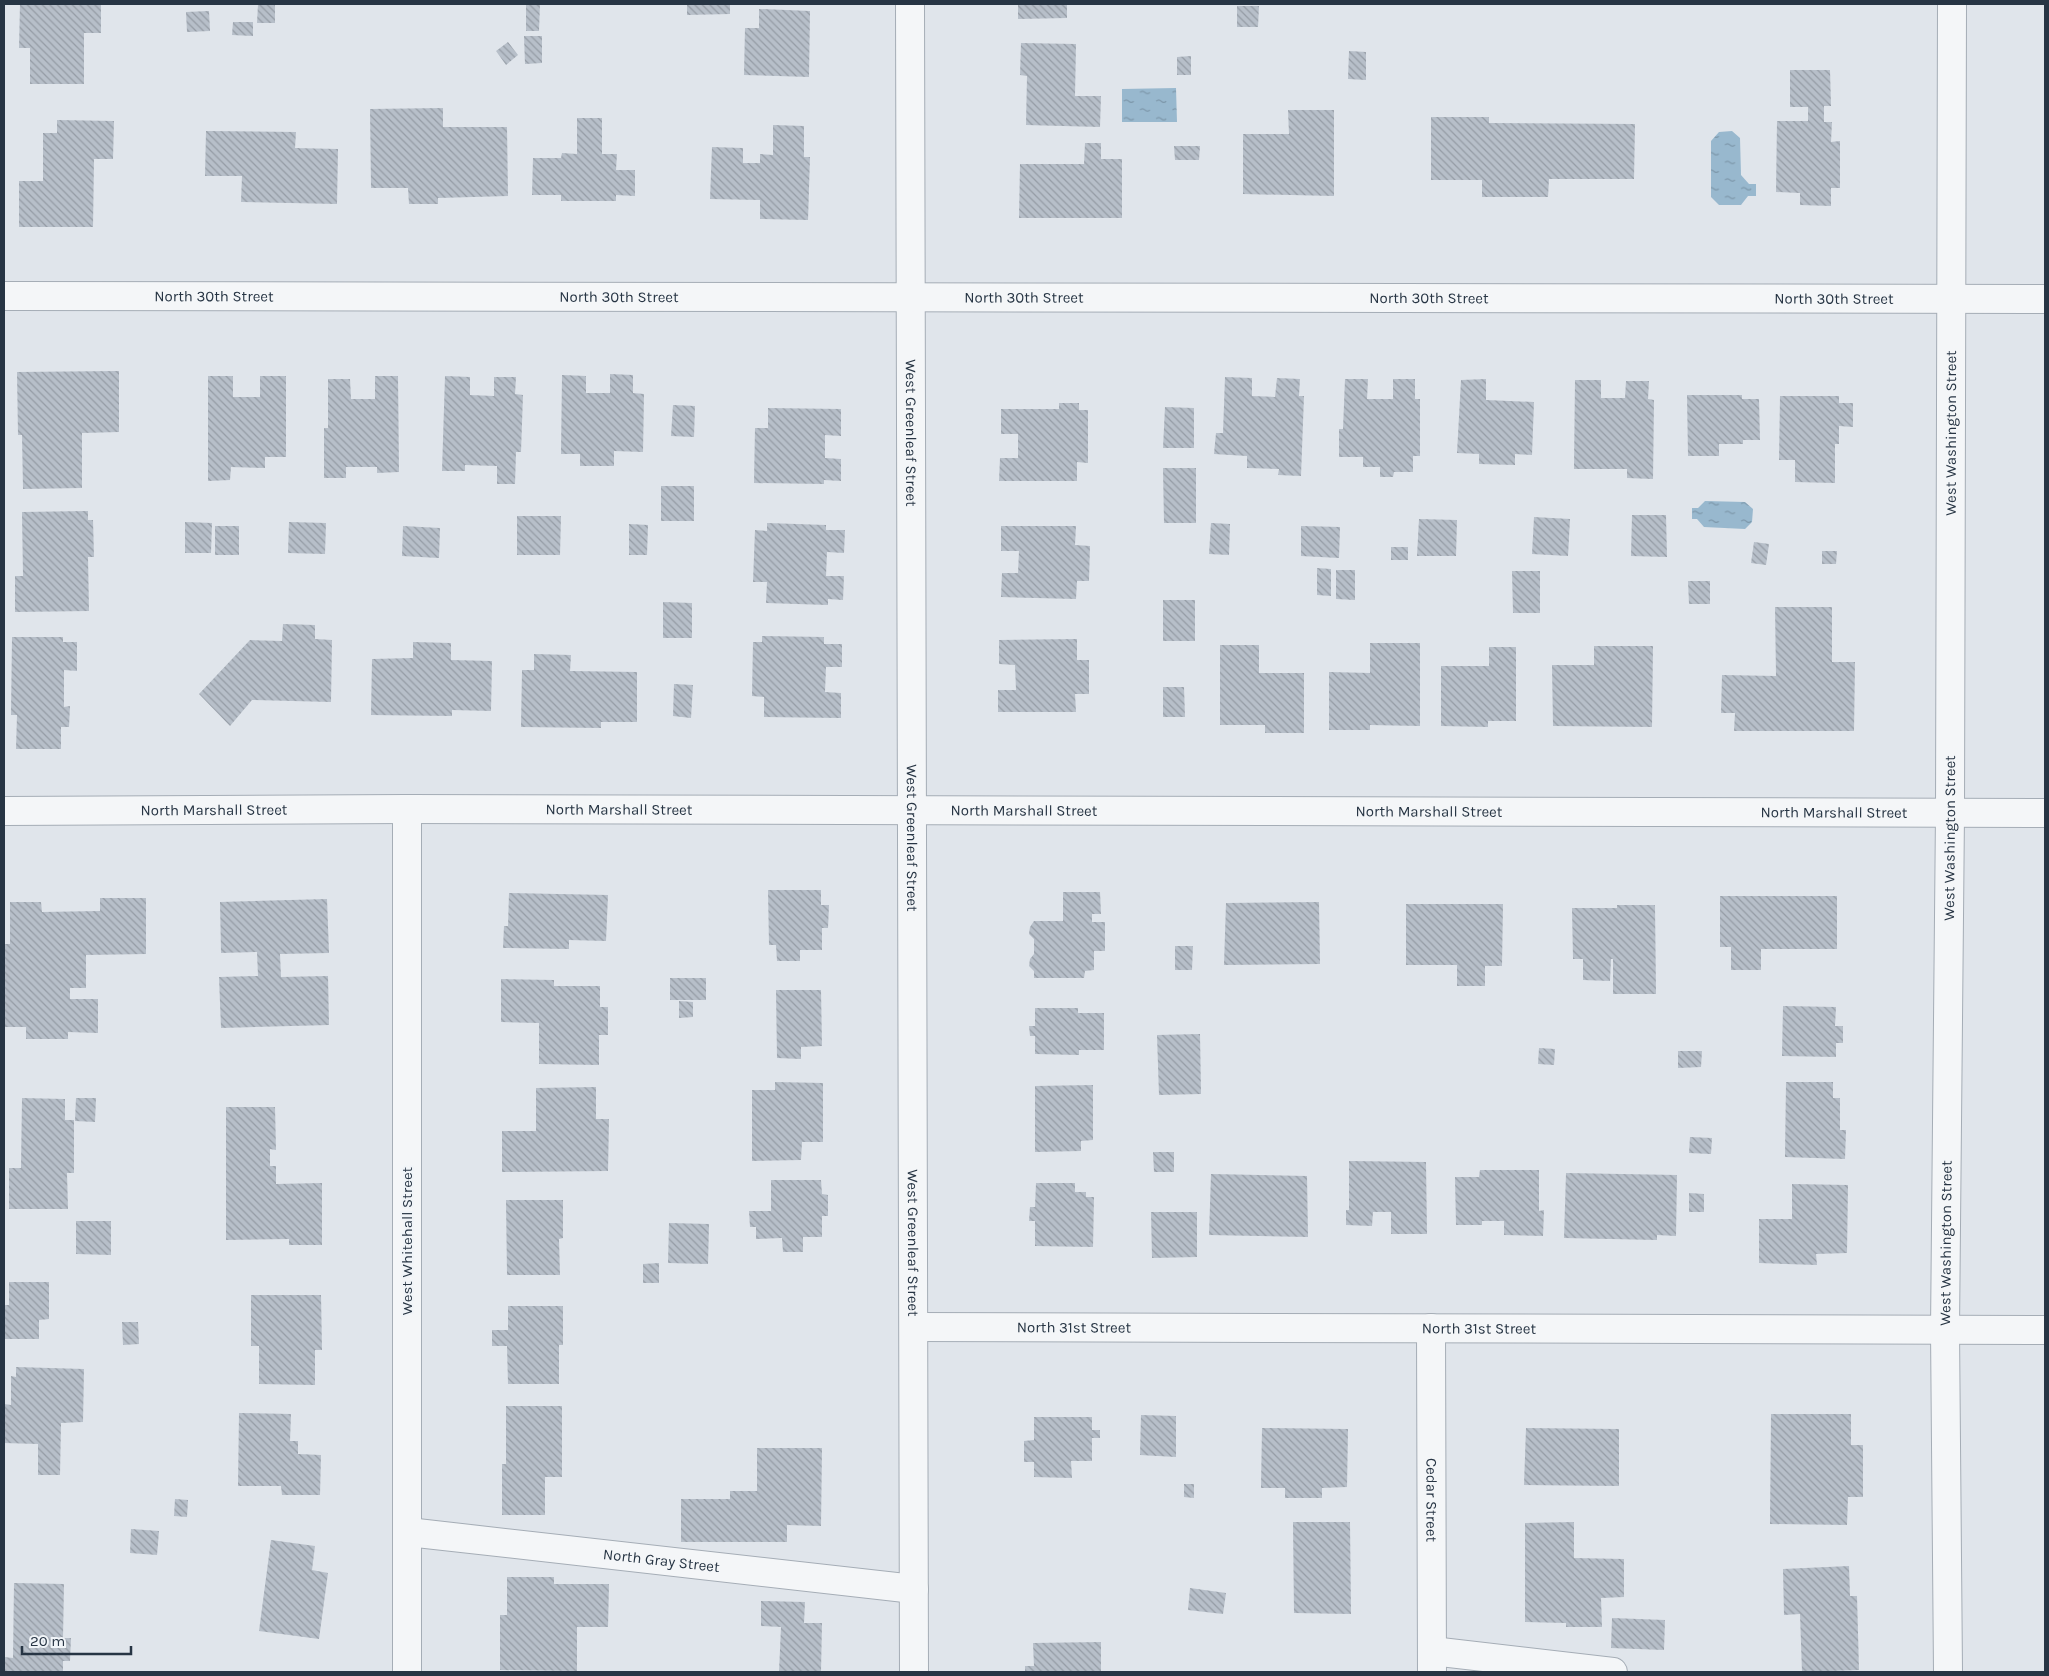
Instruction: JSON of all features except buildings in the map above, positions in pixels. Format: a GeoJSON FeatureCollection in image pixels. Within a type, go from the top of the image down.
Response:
{"type":"FeatureCollection","features":[{"type":"Feature","properties":{"kind":"street","name":"West Greenleaf Street"},"geometry":{"type":"LineString","coordinates":[[910,4],[914,1672]]}},
{"type":"Feature","properties":{"kind":"street","name":"West Washington Street"},"geometry":{"type":"LineString","coordinates":[[1948,1672],[1945,1330],[1950,813],[1952,4]]}},
{"type":"Feature","properties":{"kind":"street","name":"North 30th Street"},"geometry":{"type":"LineString","coordinates":[[4,296],[2045,299]]}},
{"type":"Feature","properties":{"kind":"street","name":"North Marshall Street"},"geometry":{"type":"LineString","coordinates":[[4,811],[407,809],[2045,813]]}},
{"type":"Feature","properties":{"kind":"street","name":"West Whitehall Street"},"geometry":{"type":"LineString","coordinates":[[407,809],[407,1672]]}},
{"type":"Feature","properties":{"kind":"street","name":"North 31st Street"},"geometry":{"type":"LineString","coordinates":[[914,1327],[2045,1330]]}},
{"type":"Feature","properties":{"kind":"street","name":"Cedar Street"},"geometry":{"type":"LineString","coordinates":[[1430,1328],[1432,1662]]}},
{"type":"Feature","properties":{"kind":"street","name":"North Gray Street"},"geometry":{"type":"LineString","coordinates":[[408,1532],[914,1589]]}},
{"type":"Feature","properties":{"kind":"street"},"geometry":{"type":"LineString","coordinates":[[1432,1662],[1613,1672]]}},
{"type":"Feature","properties":{"kind":"water"},"geometry":{"type":"Polygon","coordinates":[[[1176,88],[1177,122],[1122,122],[1122,89],[1176,88]]]}},
{"type":"Feature","properties":{"kind":"water"},"geometry":{"type":"Polygon","coordinates":[[[1732,131],[1740,138],[1741,175],[1749,184],[1756,184],[1756,196],[1748,196],[1741,205],[1719,205],[1711,197],[1711,141],[1719,132],[1732,131]]]}},
{"type":"Feature","properties":{"kind":"water"},"geometry":{"type":"Polygon","coordinates":[[[1705,501],[1745,502],[1753,509],[1752,522],[1745,529],[1704,527],[1697,519],[1692,519],[1692,508],[1698,508],[1705,501]]]}}]}
